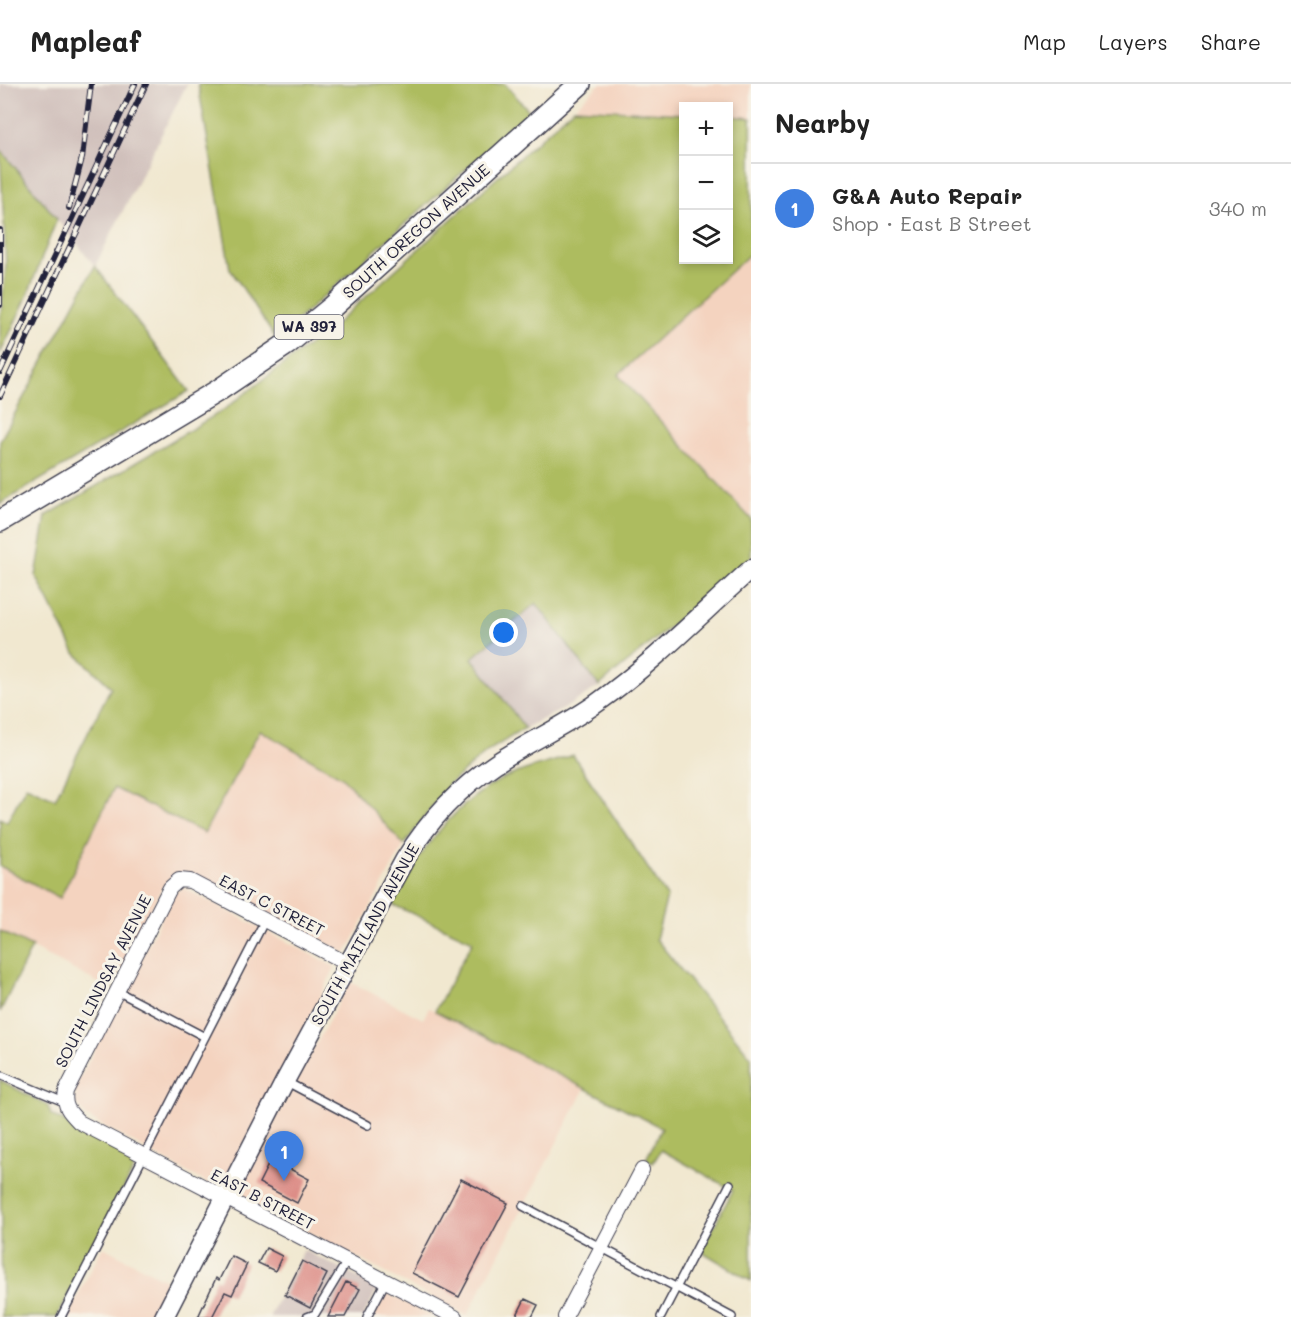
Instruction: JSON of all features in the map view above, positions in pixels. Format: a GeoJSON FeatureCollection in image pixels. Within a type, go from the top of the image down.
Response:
{"type":"FeatureCollection","features":[{"type":"Feature","properties":{"kind":"main road","name":"SOUTH OREGON AVENUE"},"geometry":{"type":"LineString","coordinates":[[0,521],[219,390],[280,349],[339,300],[580,84]]}},
{"type":"Feature","properties":{"kind":"street","name":"SOUTH MAITLAND AVENUE"},"geometry":{"type":"LineString","coordinates":[[164,1317],[285,1081],[409,852],[447,805],[494,764],[579,716],[618,688],[751,569]]}},
{"type":"Feature","properties":{"kind":"street","name":"EAST C STREET"},"geometry":{"type":"LineString","coordinates":[[179,880],[190,881],[348,964]]}},
{"type":"Feature","properties":{"kind":"street","name":"SOUTH LINDSAY AVENUE"},"geometry":{"type":"LineString","coordinates":[[64,1102],[66,1091],[116,991],[170,888],[179,880]]}},
{"type":"Feature","properties":{"kind":"street","name":"EAST B STREET"},"geometry":{"type":"LineString","coordinates":[[64,1102],[69,1112],[79,1122],[455,1317]]}},
{"type":"Feature","properties":{"kind":"street"},"geometry":{"type":"LineString","coordinates":[[564,1317],[642,1170]]}},
{"type":"Feature","properties":{"kind":"lane"},"geometry":{"type":"LineString","coordinates":[[61,1317],[146,1156],[265,920]]}},
{"type":"Feature","properties":{"kind":"lane"},"geometry":{"type":"LineString","coordinates":[[116,991],[205,1037]]}},
{"type":"Feature","properties":{"kind":"lane"},"geometry":{"type":"LineString","coordinates":[[0,1075],[64,1102]]}},
{"type":"Feature","properties":{"kind":"lane"},"geometry":{"type":"LineString","coordinates":[[285,1081],[368,1125]]}},
{"type":"Feature","properties":{"kind":"lane"},"geometry":{"type":"LineString","coordinates":[[661,1317],[730,1184]]}},
{"type":"Feature","properties":{"kind":"lane"},"geometry":{"type":"LineString","coordinates":[[524,1206],[732,1317]]}},
{"type":"Feature","properties":{"kind":"lane"},"geometry":{"type":"LineString","coordinates":[[307,1317],[315,1314],[347,1261]]}},
{"type":"Feature","properties":{"kind":"lane"},"geometry":{"type":"LineString","coordinates":[[367,1317],[386,1281]]}},
{"type":"Feature","properties":{"kind":"shaded area"},"geometry":{"type":"Polygon","coordinates":[[[0,84],[187,84],[95,266],[0,149],[0,84]]]}},
{"type":"Feature","properties":{"kind":"shaded area"},"geometry":{"type":"Polygon","coordinates":[[[600,84],[751,84],[751,118],[733,116],[733,102],[679,102],[679,114],[574,108],[600,84]]]}},
{"type":"Feature","properties":{"kind":"shaded area"},"geometry":{"type":"Polygon","coordinates":[[[751,253],[751,519],[618,375],[751,253]]]}},
{"type":"Feature","properties":{"kind":"shaded area"},"geometry":{"type":"Polygon","coordinates":[[[536,603],[599,686],[565,708],[525,728],[471,658],[536,603]]]}},
{"type":"Feature","properties":{"kind":"shaded area"},"geometry":{"type":"Polygon","coordinates":[[[260,730],[342,777],[404,845],[346,953],[193,876],[176,874],[163,886],[110,989],[0,931],[0,866],[60,898],[114,788],[204,832],[260,730]]]}},
{"type":"Feature","properties":{"kind":"shaded area"},"geometry":{"type":"Polygon","coordinates":[[[184,888],[335,967],[221,1191],[87,1117],[75,1102],[76,1086],[175,892],[184,888]]]}},
{"type":"Feature","properties":{"kind":"shaded area"},"geometry":{"type":"Polygon","coordinates":[[[350,982],[423,1019],[429,1008],[585,1088],[467,1316],[235,1193],[350,982]]]}},
{"type":"Feature","properties":{"kind":"shaded area"},"geometry":{"type":"Polygon","coordinates":[[[103,1247],[168,1281],[149,1317],[67,1317],[103,1247]]]}},
{"type":"Feature","properties":{"kind":"shaded area"},"geometry":{"type":"Polygon","coordinates":[[[304,1250],[378,1288],[363,1317],[269,1317],[304,1250]]]}},
{"type":"Feature","properties":{"kind":"shaded area"},"geometry":{"type":"Polygon","coordinates":[[[385,1292],[433,1317],[372,1317],[385,1292]]]}},
{"type":"Feature","properties":{"kind":"green space"},"geometry":{"type":"Polygon","coordinates":[[[198,84],[505,84],[530,112],[276,339],[230,269],[198,84]]]}},
{"type":"Feature","properties":{"kind":"green space"},"geometry":{"type":"Polygon","coordinates":[[[574,108],[679,114],[679,264],[733,264],[733,116],[751,118],[751,253],[618,375],[751,519],[751,559],[599,686],[536,603],[472,658],[525,728],[488,751],[449,784],[404,845],[342,777],[260,730],[204,833],[114,788],[60,898],[0,866],[0,818],[7,822],[26,786],[55,799],[111,687],[75,653],[36,576],[46,516],[222,411],[329,330],[574,108]]]}},
{"type":"Feature","properties":{"kind":"green space"},"geometry":{"type":"Polygon","coordinates":[[[0,149],[57,219],[26,299],[0,354],[0,322],[6,265],[0,149]]]}},
{"type":"Feature","properties":{"kind":"green space"},"geometry":{"type":"Polygon","coordinates":[[[95,266],[189,391],[0,504],[0,441],[95,266]]]}},
{"type":"Feature","properties":{"kind":"green space"},"geometry":{"type":"Polygon","coordinates":[[[573,755],[667,897],[656,939],[751,1057],[751,1281],[701,1251],[733,1190],[661,1150],[653,1163],[646,1159],[662,1128],[435,1011],[473,941],[391,904],[423,852],[462,807],[504,778],[573,755]]]}},
{"type":"Feature","properties":{"kind":"green space"},"geometry":{"type":"Polygon","coordinates":[[[0,931],[32,947],[0,1012],[0,931]]]}},
{"type":"Feature","properties":{"kind":"green space"},"geometry":{"type":"Polygon","coordinates":[[[0,1080],[48,1106],[51,1115],[139,1159],[57,1317],[2,1317],[0,1080]]]}},
{"type":"Feature","properties":{"kind":"building"},"geometry":{"type":"Polygon","coordinates":[[[271,1159],[309,1179],[297,1203],[259,1183],[271,1159]]]}},
{"type":"Feature","properties":{"kind":"building"},"geometry":{"type":"Polygon","coordinates":[[[461,1179],[508,1203],[459,1297],[412,1273],[461,1179]]]}},
{"type":"Feature","properties":{"kind":"building"},"geometry":{"type":"Polygon","coordinates":[[[266,1248],[282,1256],[275,1271],[258,1263],[266,1248]]]}},
{"type":"Feature","properties":{"kind":"building"},"geometry":{"type":"Polygon","coordinates":[[[231,1256],[247,1264],[232,1295],[225,1292],[212,1317],[198,1317],[216,1278],[219,1280],[231,1256]]]}},
{"type":"Feature","properties":{"kind":"building"},"geometry":{"type":"Polygon","coordinates":[[[302,1261],[327,1274],[310,1308],[285,1295],[302,1261]]]}},
{"type":"Feature","properties":{"kind":"building"},"geometry":{"type":"Polygon","coordinates":[[[346,1282],[360,1289],[345,1317],[328,1317],[346,1282]]]}},
{"type":"Feature","properties":{"kind":"building"},"geometry":{"type":"Polygon","coordinates":[[[525,1299],[538,1305],[532,1317],[516,1317],[525,1299]]]}},
{"type":"Feature","properties":{"kind":"railway"},"geometry":{"type":"LineString","coordinates":[[69,208],[82,158],[91,84]]}},
{"type":"Feature","properties":{"kind":"railway"},"geometry":{"type":"LineString","coordinates":[[0,372],[135,84]]}},
{"type":"Feature","properties":{"kind":"railway"},"geometry":{"type":"LineString","coordinates":[[0,396],[146,84]]}},
{"type":"Feature","properties":{"kind":"railway"},"geometry":{"type":"LineString","coordinates":[[0,230],[0,305]]}},
{"type":"Feature","properties":{"kind":"place","name":"G&A Auto Repair"},"geometry":{"type":"Point","coordinates":[284,1181]}}]}
